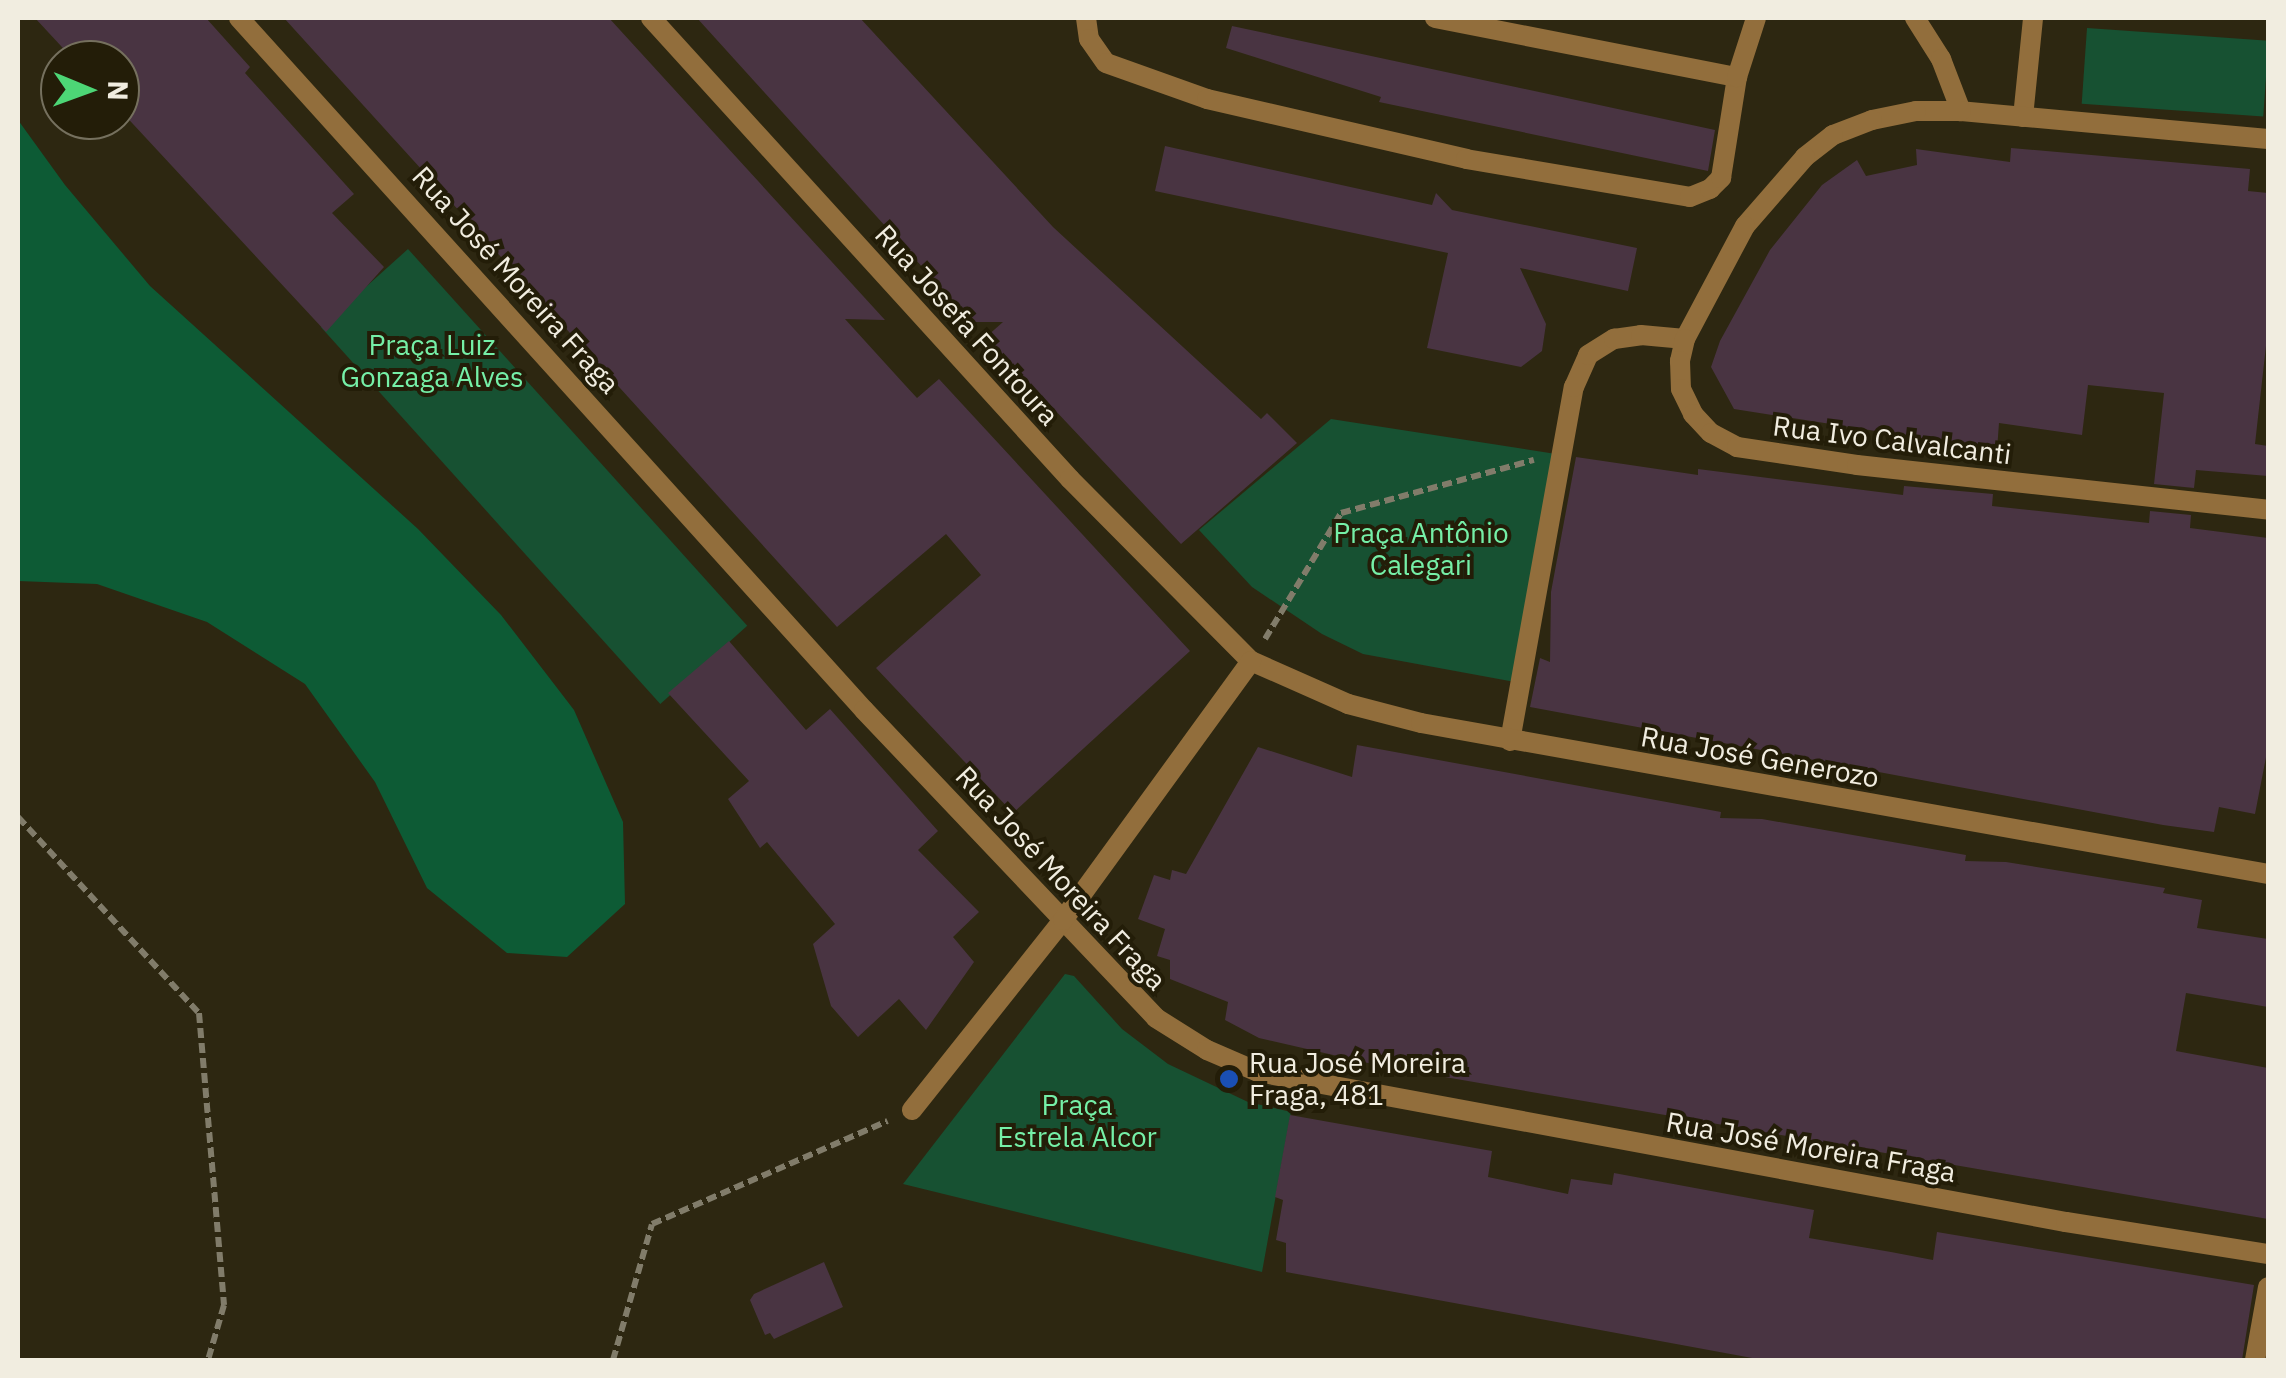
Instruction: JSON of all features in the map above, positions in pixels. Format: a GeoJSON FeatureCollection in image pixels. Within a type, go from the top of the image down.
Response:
{"type":"FeatureCollection","features":[{"type":"Feature","properties":{"kind":"street","name":"Rua José Moreira Fraga"},"geometry":{"type":"LineString","coordinates":[[239,18],[864,710],[1156,1018],[1207,1050],[1258,1072],[2066,1222],[2268,1254]]}},
{"type":"Feature","properties":{"kind":"street","name":"Rua Josefa Fontoura"},"geometry":{"type":"LineString","coordinates":[[652,18],[1070,480],[1251,661]]}},
{"type":"Feature","properties":{"kind":"street"},"geometry":{"type":"LineString","coordinates":[[1086,18],[1089,38],[1106,63],[1207,98],[1466,159],[1690,197],[1710,189],[1721,178],[1737,77],[1756,18]]}},
{"type":"Feature","properties":{"kind":"street"},"geometry":{"type":"LineString","coordinates":[[1435,18],[1737,77]]}},
{"type":"Feature","properties":{"kind":"street"},"geometry":{"type":"LineString","coordinates":[[1915,18],[1941,60],[1961,110]]}},
{"type":"Feature","properties":{"kind":"street"},"geometry":{"type":"LineString","coordinates":[[2023,117],[2033,18]]}},
{"type":"Feature","properties":{"kind":"street","name":"Rua Ivo Calvalcanti"},"geometry":{"type":"LineString","coordinates":[[2268,139],[1961,110],[1916,111],[1872,120],[1832,135],[1805,158],[1745,226],[1685,339],[1681,389],[1712,432],[1737,447],[1857,465],[2268,510]]}},
{"type":"Feature","properties":{"kind":"street"},"geometry":{"type":"LineString","coordinates":[[1510,741],[1574,387],[1588,354],[1614,339],[1641,335],[1685,339]]}},
{"type":"Feature","properties":{"kind":"street"},"geometry":{"type":"LineString","coordinates":[[912,1110],[1063,920],[1251,661]]}},
{"type":"Feature","properties":{"kind":"street","name":"Rua José Generozo"},"geometry":{"type":"LineString","coordinates":[[1251,661],[1348,704],[1510,741],[2268,874]]}},
{"type":"Feature","properties":{"kind":"street"},"geometry":{"type":"LineString","coordinates":[[2255,1360],[2268,1287]]}},
{"type":"Feature","properties":{"kind":"path"},"geometry":{"type":"LineString","coordinates":[[1251,661],[1341,513],[1538,459]]}},
{"type":"Feature","properties":{"kind":"path"},"geometry":{"type":"LineString","coordinates":[[18,817],[199,1013],[224,1304],[208,1360]]}},
{"type":"Feature","properties":{"kind":"path"},"geometry":{"type":"LineString","coordinates":[[613,1360],[652,1224],[912,1110]]}},
{"type":"Feature","properties":{"kind":"green space"},"geometry":{"type":"Polygon","coordinates":[[[2087,28],[2268,41],[2263,117],[2082,104],[2087,28]]]}},
{"type":"Feature","properties":{"kind":"green space"},"geometry":{"type":"Polygon","coordinates":[[[18,120],[65,185],[150,286],[418,529],[501,615],[574,710],[623,822],[625,904],[567,957],[507,953],[427,888],[375,782],[305,684],[207,622],[97,584],[18,581],[18,120]]]}},
{"type":"Feature","properties":{"kind":"green space","name":"Praça Luiz Gonzaga Alves"},"geometry":{"type":"Polygon","coordinates":[[[408,249],[747,626],[660,704],[321,327],[408,249]]]}},
{"type":"Feature","properties":{"kind":"green space","name":"Praça Antônio Calegari"},"geometry":{"type":"Polygon","coordinates":[[[1331,419],[1556,454],[1515,682],[1363,654],[1322,634],[1252,587],[1199,530],[1331,419]]]}},
{"type":"Feature","properties":{"kind":"green space","name":"Praça Estrela Alcor"},"geometry":{"type":"Polygon","coordinates":[[[1065,974],[1074,976],[1122,1029],[1168,1064],[1248,1102],[1291,1112],[1262,1272],[903,1184],[1065,974]]]}},
{"type":"Feature","properties":{"kind":"building"},"geometry":{"type":"Polygon","coordinates":[[[35,18],[206,18],[250,67],[245,73],[354,194],[332,213],[384,267],[326,332],[140,132],[140,40],[55,40],[35,18]]]}},
{"type":"Feature","properties":{"kind":"building"},"geometry":{"type":"Polygon","coordinates":[[[284,18],[609,18],[885,320],[845,319],[905,385],[917,398],[939,379],[1190,651],[1013,813],[876,668],[981,575],[946,534],[837,627],[284,18]]]}},
{"type":"Feature","properties":{"kind":"building"},"geometry":{"type":"Polygon","coordinates":[[[697,18],[860,18],[1053,227],[1261,419],[1267,413],[1297,443],[1181,544],[986,337],[1003,322],[972,322],[697,18]]]}},
{"type":"Feature","properties":{"kind":"building"},"geometry":{"type":"Polygon","coordinates":[[[1232,26],[1715,130],[1708,171],[1379,102],[1381,97],[1226,48],[1232,26]]]}},
{"type":"Feature","properties":{"kind":"building"},"geometry":{"type":"Polygon","coordinates":[[[1165,146],[1432,205],[1436,193],[1452,210],[1637,248],[1628,291],[1520,268],[1546,324],[1542,351],[1521,367],[1427,348],[1448,253],[1155,191],[1165,146]]]}},
{"type":"Feature","properties":{"kind":"building"},"geometry":{"type":"Polygon","coordinates":[[[2011,148],[2250,169],[2248,191],[2268,193],[2268,328],[2255,444],[2268,446],[2268,476],[2196,470],[2194,488],[2154,484],[2164,393],[2088,385],[2082,435],[1999,423],[1997,450],[1734,409],[1711,367],[1720,341],[1770,250],[1822,185],[1857,160],[1866,176],[1917,165],[1916,149],[2010,162],[2011,148]]]}},
{"type":"Feature","properties":{"kind":"building"},"geometry":{"type":"Polygon","coordinates":[[[1576,457],[1698,475],[1698,469],[1903,495],[1904,486],[1993,494],[1992,506],[2149,523],[2150,511],[2191,515],[2190,528],[2268,538],[2268,747],[2255,814],[2219,807],[2214,832],[2163,825],[1530,707],[1540,658],[1550,662],[1551,592],[1576,457]]]}},
{"type":"Feature","properties":{"kind":"building"},"geometry":{"type":"Polygon","coordinates":[[[729,641],[806,730],[830,709],[938,831],[918,850],[979,912],[953,937],[974,962],[926,1030],[899,999],[858,1037],[831,1006],[813,944],[835,924],[767,842],[760,848],[728,799],[749,781],[668,693],[729,641]]]}},
{"type":"Feature","properties":{"kind":"building"},"geometry":{"type":"Polygon","coordinates":[[[1357,745],[1721,812],[1720,818],[1762,819],[1966,855],[1965,861],[2006,862],[2165,888],[2163,893],[2202,900],[2197,928],[2268,939],[2268,1007],[2186,993],[2176,1051],[2268,1068],[2268,1219],[1381,1066],[1259,1038],[1225,1020],[1228,1002],[1170,979],[1170,960],[1157,956],[1165,929],[1138,919],[1154,875],[1170,880],[1172,870],[1186,874],[1258,747],[1352,777],[1357,745]]]}},
{"type":"Feature","properties":{"kind":"building"},"geometry":{"type":"Polygon","coordinates":[[[1290,1115],[1492,1151],[1488,1177],[1568,1194],[1571,1179],[1612,1185],[1614,1173],[1814,1210],[1809,1238],[1933,1260],[1937,1232],[2254,1285],[2242,1360],[1763,1360],[1286,1272],[1286,1243],[1276,1240],[1283,1200],[1275,1197],[1290,1115]]]}},
{"type":"Feature","properties":{"kind":"building"},"geometry":{"type":"Polygon","coordinates":[[[824,1262],[843,1307],[774,1339],[770,1333],[765,1335],[750,1300],[754,1294],[824,1262]]]}},
{"type":"Feature","properties":{"kind":"place","name":"Rua José Moreira Fraga, 481"},"geometry":{"type":"Point","coordinates":[1229,1079]}}]}
